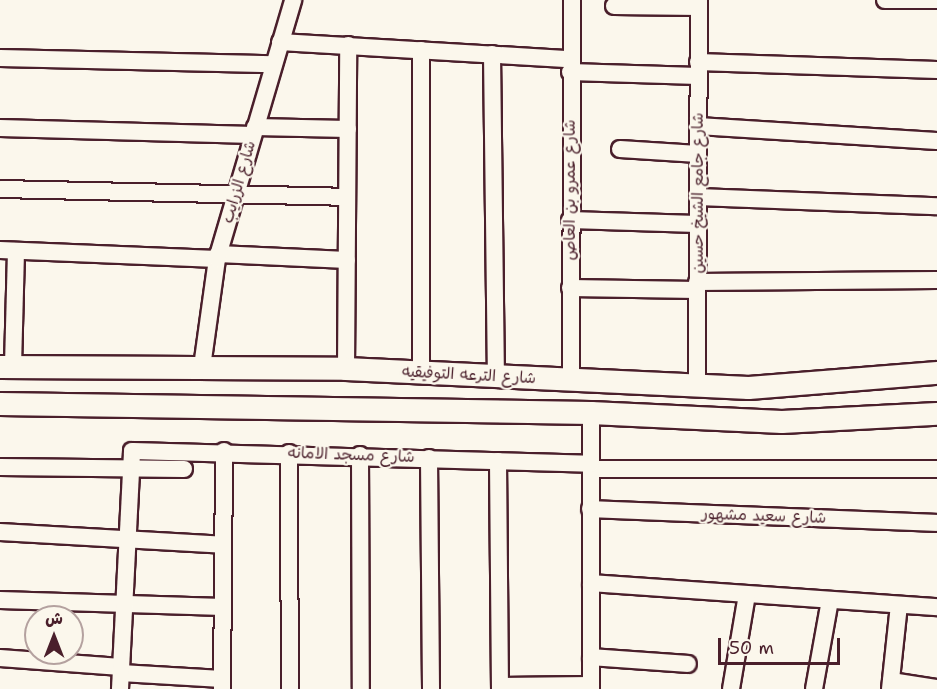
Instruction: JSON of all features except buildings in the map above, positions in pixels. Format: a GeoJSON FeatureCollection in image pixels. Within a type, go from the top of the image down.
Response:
{"type":"FeatureCollection","features":[{"type":"Feature","properties":{"kind":"main road","name":"شارع الترعه التوفيقيه"},"geometry":{"type":"LineString","coordinates":[[7,366],[346,369],[698,386],[800,387],[937,374]]}},
{"type":"Feature","properties":{"kind":"main road","name":"شارع الترعه التوفيقيه"},"geometry":{"type":"LineString","coordinates":[[0,404],[591,413],[782,422],[937,414]]}},
{"type":"Feature","properties":{"kind":"street","name":"شارع الزرايب"},"geometry":{"type":"LineString","coordinates":[[202,367],[218,256],[293,0]]}},
{"type":"Feature","properties":{"kind":"street","name":"شارع عمرو بن العاص"},"geometry":{"type":"LineString","coordinates":[[571,380],[570,65],[572,0]]}},
{"type":"Feature","properties":{"kind":"street"},"geometry":{"type":"LineString","coordinates":[[885,0],[937,0]]}},
{"type":"Feature","properties":{"kind":"street"},"geometry":{"type":"LineString","coordinates":[[614,6],[699,4]]}},
{"type":"Feature","properties":{"kind":"street","name":"شارع جامع الشيخ حسين"},"geometry":{"type":"LineString","coordinates":[[698,386],[699,4]]}},
{"type":"Feature","properties":{"kind":"street"},"geometry":{"type":"LineString","coordinates":[[280,42],[492,54],[570,65],[698,69],[937,70]]}},
{"type":"Feature","properties":{"kind":"street"},"geometry":{"type":"LineString","coordinates":[[346,369],[348,45]]}},
{"type":"Feature","properties":{"kind":"street"},"geometry":{"type":"LineString","coordinates":[[421,50],[421,373]]}},
{"type":"Feature","properties":{"kind":"street"},"geometry":{"type":"LineString","coordinates":[[492,54],[496,376]]}},
{"type":"Feature","properties":{"kind":"street"},"geometry":{"type":"LineString","coordinates":[[0,58],[273,64]]}},
{"type":"Feature","properties":{"kind":"street"},"geometry":{"type":"LineString","coordinates":[[698,126],[937,141]]}},
{"type":"Feature","properties":{"kind":"street"},"geometry":{"type":"LineString","coordinates":[[0,128],[254,131],[348,129]]}},
{"type":"Feature","properties":{"kind":"street"},"geometry":{"type":"LineString","coordinates":[[620,149],[698,154]]}},
{"type":"Feature","properties":{"kind":"street"},"geometry":{"type":"LineString","coordinates":[[0,189],[347,197]]}},
{"type":"Feature","properties":{"kind":"street"},"geometry":{"type":"LineString","coordinates":[[698,197],[937,206]]}},
{"type":"Feature","properties":{"kind":"street"},"geometry":{"type":"LineString","coordinates":[[570,220],[698,224]]}},
{"type":"Feature","properties":{"kind":"street"},"geometry":{"type":"LineString","coordinates":[[7,366],[8,250],[347,260]]}},
{"type":"Feature","properties":{"kind":"street"},"geometry":{"type":"LineString","coordinates":[[570,288],[937,280]]}},
{"type":"Feature","properties":{"kind":"street"},"geometry":{"type":"LineString","coordinates":[[498,461],[500,687],[591,687],[591,413]]}},
{"type":"Feature","properties":{"kind":"street","name":"شارع مسجد الامانه"},"geometry":{"type":"LineString","coordinates":[[127,469],[132,451],[224,451],[591,466],[937,469]]}},
{"type":"Feature","properties":{"kind":"street"},"geometry":{"type":"LineString","coordinates":[[0,658],[121,676],[222,684],[224,451]]}},
{"type":"Feature","properties":{"kind":"street"},"geometry":{"type":"LineString","coordinates":[[289,453],[290,689]]}},
{"type":"Feature","properties":{"kind":"street"},"geometry":{"type":"LineString","coordinates":[[360,455],[361,689]]}},
{"type":"Feature","properties":{"kind":"street"},"geometry":{"type":"LineString","coordinates":[[429,458],[431,689]]}},
{"type":"Feature","properties":{"kind":"street"},"geometry":{"type":"LineString","coordinates":[[0,467],[184,470]]}},
{"type":"Feature","properties":{"kind":"street"},"geometry":{"type":"LineString","coordinates":[[121,676],[127,469]]}},
{"type":"Feature","properties":{"kind":"street","name":"شارع سعيد مشهور"},"geometry":{"type":"LineString","coordinates":[[590,509],[937,523]]}},
{"type":"Feature","properties":{"kind":"street"},"geometry":{"type":"LineString","coordinates":[[0,532],[126,537],[223,545]]}},
{"type":"Feature","properties":{"kind":"street"},"geometry":{"type":"LineString","coordinates":[[591,583],[937,607]]}},
{"type":"Feature","properties":{"kind":"street"},"geometry":{"type":"LineString","coordinates":[[731,689],[747,594]]}},
{"type":"Feature","properties":{"kind":"street"},"geometry":{"type":"LineString","coordinates":[[0,600],[223,607]]}},
{"type":"Feature","properties":{"kind":"street"},"geometry":{"type":"LineString","coordinates":[[814,689],[830,600]]}},
{"type":"Feature","properties":{"kind":"street"},"geometry":{"type":"LineString","coordinates":[[899,605],[890,685],[937,688]]}},
{"type":"Feature","properties":{"kind":"street"},"geometry":{"type":"LineString","coordinates":[[591,657],[688,664]]}}]}
